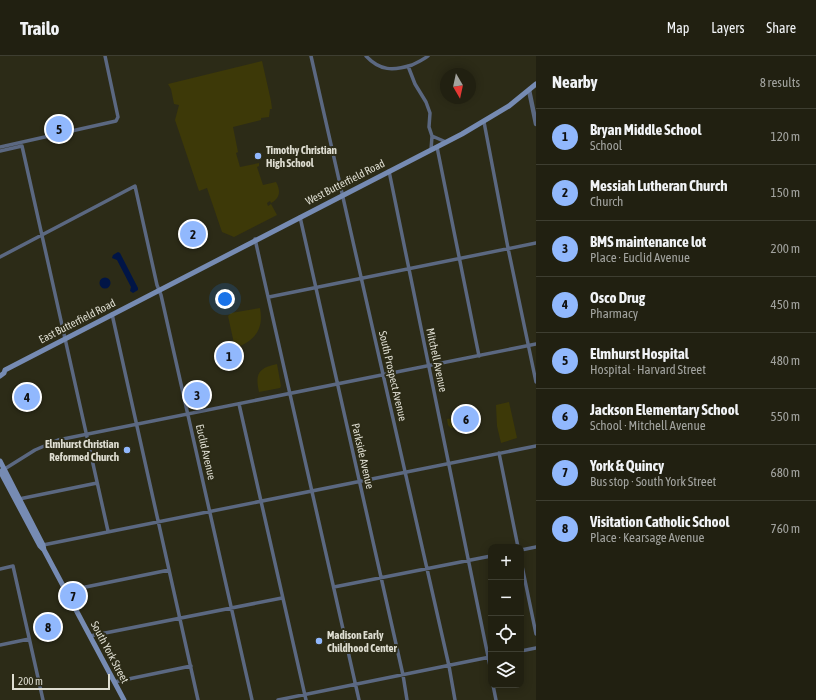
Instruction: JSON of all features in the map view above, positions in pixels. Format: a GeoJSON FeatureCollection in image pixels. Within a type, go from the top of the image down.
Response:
{"type":"FeatureCollection","features":[{"type":"Feature","properties":{"kind":"main road","name":"West Butterfield Road"},"geometry":{"type":"LineString","coordinates":[[158,290],[484,122],[536,84]]}},
{"type":"Feature","properties":{"kind":"main road","name":"East Butterfield Road"},"geometry":{"type":"LineString","coordinates":[[0,376],[4,373],[2,369],[65,339],[158,290]]}},
{"type":"Feature","properties":{"kind":"main road","name":"South York Street"},"geometry":{"type":"LineString","coordinates":[[0,461],[1,471],[36,540],[43,548]]}},
{"type":"Feature","properties":{"kind":"main road","name":"South York Street"},"geometry":{"type":"LineString","coordinates":[[1,471],[18,499],[124,700]]}},
{"type":"Feature","properties":{"kind":"street"},"geometry":{"type":"LineString","coordinates":[[0,147],[113,122],[117,119],[118,117],[105,56]]}},
{"type":"Feature","properties":{"kind":"street","name":"South Prospect Avenue"},"geometry":{"type":"LineString","coordinates":[[311,56],[406,472],[449,666],[455,700]]}},
{"type":"Feature","properties":{"kind":"street"},"geometry":{"type":"LineString","coordinates":[[366,56],[372,63],[391,70],[420,62],[428,56]]}},
{"type":"Feature","properties":{"kind":"street"},"geometry":{"type":"LineString","coordinates":[[408,66],[415,84],[428,107],[430,118],[429,127],[432,136],[431,150]]}},
{"type":"Feature","properties":{"kind":"street"},"geometry":{"type":"LineString","coordinates":[[529,90],[536,124]]}},
{"type":"Feature","properties":{"kind":"street"},"geometry":{"type":"LineString","coordinates":[[484,122],[536,382]]}},
{"type":"Feature","properties":{"kind":"street"},"geometry":{"type":"LineString","coordinates":[[432,136],[446,142]]}},
{"type":"Feature","properties":{"kind":"street"},"geometry":{"type":"LineString","coordinates":[[0,151],[22,146],[108,531]]}},
{"type":"Feature","properties":{"kind":"street"},"geometry":{"type":"LineString","coordinates":[[437,147],[479,356]]}},
{"type":"Feature","properties":{"kind":"street","name":"Mitchell Avenue"},"geometry":{"type":"LineString","coordinates":[[389,171],[468,560],[489,652]]}},
{"type":"Feature","properties":{"kind":"street","name":"Euclid Avenue"},"geometry":{"type":"LineString","coordinates":[[42,235],[135,186],[252,700]]}},
{"type":"Feature","properties":{"kind":"street","name":"Parkside Avenue"},"geometry":{"type":"LineString","coordinates":[[300,217],[403,675],[407,700]]}},
{"type":"Feature","properties":{"kind":"street"},"geometry":{"type":"LineString","coordinates":[[0,257],[42,235]]}},
{"type":"Feature","properties":{"kind":"street"},"geometry":{"type":"LineString","coordinates":[[256,239],[359,700]]}},
{"type":"Feature","properties":{"kind":"street"},"geometry":{"type":"LineString","coordinates":[[269,297],[536,243]]}},
{"type":"Feature","properties":{"kind":"street"},"geometry":{"type":"LineString","coordinates":[[112,314],[198,700]]}},
{"type":"Feature","properties":{"kind":"street"},"geometry":{"type":"LineString","coordinates":[[1,471],[43,445],[58,440],[536,344]]}},
{"type":"Feature","properties":{"kind":"street"},"geometry":{"type":"LineString","coordinates":[[239,404],[306,700]]}},
{"type":"Feature","properties":{"kind":"street"},"geometry":{"type":"LineString","coordinates":[[43,548],[108,531],[536,446]]}},
{"type":"Feature","properties":{"kind":"street"},"geometry":{"type":"LineString","coordinates":[[499,453],[517,544]]}},
{"type":"Feature","properties":{"kind":"street"},"geometry":{"type":"LineString","coordinates":[[18,499],[97,484]]}},
{"type":"Feature","properties":{"kind":"street"},"geometry":{"type":"LineString","coordinates":[[524,549],[536,547]]}},
{"type":"Feature","properties":{"kind":"street"},"geometry":{"type":"LineString","coordinates":[[334,587],[488,557]]}},
{"type":"Feature","properties":{"kind":"street"},"geometry":{"type":"LineString","coordinates":[[0,569],[13,566],[43,700]]}},
{"type":"Feature","properties":{"kind":"street"},"geometry":{"type":"LineString","coordinates":[[66,591],[169,570]]}},
{"type":"Feature","properties":{"kind":"street"},"geometry":{"type":"LineString","coordinates":[[524,576],[536,634]]}},
{"type":"Feature","properties":{"kind":"street"},"geometry":{"type":"LineString","coordinates":[[90,636],[282,598]]}},
{"type":"Feature","properties":{"kind":"street"},"geometry":{"type":"LineString","coordinates":[[0,645],[29,639]]}},
{"type":"Feature","properties":{"kind":"street"},"geometry":{"type":"LineString","coordinates":[[524,650],[536,648]]}},
{"type":"Feature","properties":{"kind":"street"},"geometry":{"type":"LineString","coordinates":[[278,700],[488,657]]}},
{"type":"Feature","properties":{"kind":"street"},"geometry":{"type":"LineString","coordinates":[[114,682],[191,666]]}},
{"type":"Feature","properties":{"kind":"street"},"geometry":{"type":"LineString","coordinates":[[494,688],[496,700]]}},
{"type":"Feature","properties":{"kind":"shaded area"},"geometry":{"type":"Polygon","coordinates":[[[262,61],[272,109],[270,109],[269,117],[233,127],[238,152],[236,153],[240,167],[259,163],[259,166],[257,167],[263,185],[276,182],[279,188],[278,197],[271,203],[270,201],[267,203],[268,206],[271,204],[277,215],[234,237],[222,232],[207,188],[199,191],[175,120],[179,105],[174,104],[171,89],[168,84],[262,61]]]}},
{"type":"Feature","properties":{"kind":"shaded area"},"geometry":{"type":"Polygon","coordinates":[[[260,308],[261,322],[253,338],[235,348],[228,316],[231,313],[260,308]]]}},
{"type":"Feature","properties":{"kind":"shaded area"},"geometry":{"type":"Polygon","coordinates":[[[277,364],[281,386],[280,388],[259,392],[257,381],[259,373],[266,368],[277,364]]]}},
{"type":"Feature","properties":{"kind":"shaded area"},"geometry":{"type":"Polygon","coordinates":[[[509,402],[517,438],[501,443],[497,426],[496,405],[509,402]]]}},
{"type":"Feature","properties":{"kind":"shaded area"},"geometry":{"type":"Polygon","coordinates":[[[454,418],[456,428],[451,428],[448,425],[447,419],[454,418]]]}},
{"type":"Feature","properties":{"kind":"water"},"geometry":{"type":"Polygon","coordinates":[[[118,252],[120,253],[138,288],[138,290],[133,293],[130,291],[131,287],[117,260],[112,258],[113,255],[118,252]]]}},
{"type":"Feature","properties":{"kind":"water"},"geometry":{"type":"Polygon","coordinates":[[[105,277],[109,279],[111,283],[109,287],[105,289],[101,287],[99,283],[101,279],[105,277]]]}},
{"type":"Feature","properties":{"kind":"place","name":"Elmhurst Hospital"},"geometry":{"type":"Point","coordinates":[59,129]}},
{"type":"Feature","properties":{"kind":"place","name":"Timothy Christian High School"},"geometry":{"type":"Point","coordinates":[258,156]}},
{"type":"Feature","properties":{"kind":"place","name":"Messiah Lutheran Church"},"geometry":{"type":"Point","coordinates":[193,234]}},
{"type":"Feature","properties":{"kind":"place","name":"Bryan Middle School"},"geometry":{"type":"Point","coordinates":[229,356]}},
{"type":"Feature","properties":{"kind":"place","name":"BMS maintenance lot"},"geometry":{"type":"Point","coordinates":[197,395]}},
{"type":"Feature","properties":{"kind":"place","name":"Osco Drug"},"geometry":{"type":"Point","coordinates":[27,397]}},
{"type":"Feature","properties":{"kind":"place","name":"Jackson Elementary School"},"geometry":{"type":"Point","coordinates":[466,419]}},
{"type":"Feature","properties":{"kind":"place","name":"Elmhurst Christian Reformed Church"},"geometry":{"type":"Point","coordinates":[127,450]}},
{"type":"Feature","properties":{"kind":"place","name":"York & Quincy"},"geometry":{"type":"Point","coordinates":[73,596]}},
{"type":"Feature","properties":{"kind":"place","name":"Visitation Catholic School"},"geometry":{"type":"Point","coordinates":[48,627]}},
{"type":"Feature","properties":{"kind":"place","name":"Madison Early Childhood Center"},"geometry":{"type":"Point","coordinates":[319,641]}}]}
